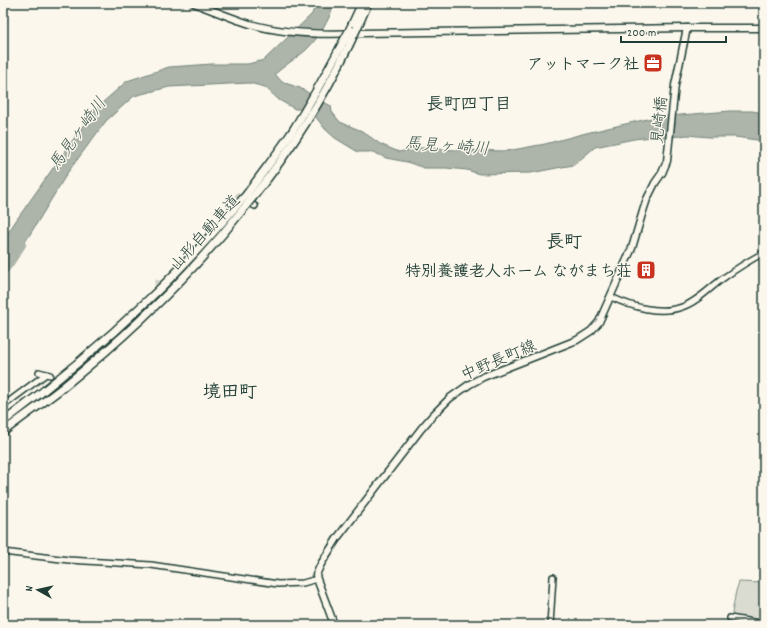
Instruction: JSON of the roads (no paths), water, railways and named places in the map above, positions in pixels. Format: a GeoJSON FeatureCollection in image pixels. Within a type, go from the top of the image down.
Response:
{"type":"FeatureCollection","features":[{"type":"Feature","properties":{"kind":"highway","name":"山形自動車道"},"geometry":{"type":"LineString","coordinates":[[354,28],[362,3]]}},
{"type":"Feature","properties":{"kind":"highway","name":"山形自動車道"},"geometry":{"type":"LineString","coordinates":[[3,422],[94,350],[143,305],[241,206],[252,201],[310,102],[335,66],[368,3]]}},
{"type":"Feature","properties":{"kind":"highway","name":"山形自動車道"},"geometry":{"type":"LineString","coordinates":[[3,432],[61,388],[106,351],[138,321],[205,254],[241,206]]}},
{"type":"Feature","properties":{"kind":"main road"},"geometry":{"type":"LineString","coordinates":[[194,3],[249,23],[274,29],[323,34],[764,28]]}},
{"type":"Feature","properties":{"kind":"main road","name":"見崎橋"},"geometry":{"type":"LineString","coordinates":[[667,158],[675,85],[687,28]]}},
{"type":"Feature","properties":{"kind":"main road","name":"中野長町線"},"geometry":{"type":"LineString","coordinates":[[317,579],[316,575],[320,564],[338,537],[421,429],[442,406],[461,389],[483,377],[577,340],[596,327],[611,297],[632,248],[647,199],[666,165],[667,158]]}},
{"type":"Feature","properties":{"kind":"main road"},"geometry":{"type":"LineString","coordinates":[[317,579],[333,625]]}},
{"type":"Feature","properties":{"kind":"street"},"geometry":{"type":"LineString","coordinates":[[611,297],[630,306],[647,309],[666,310],[682,307],[699,297],[738,268],[764,253]]}},
{"type":"Feature","properties":{"kind":"street"},"geometry":{"type":"LineString","coordinates":[[3,406],[48,375],[39,372]]}},
{"type":"Feature","properties":{"kind":"street"},"geometry":{"type":"LineString","coordinates":[[3,552],[69,560],[151,565],[278,584],[303,583],[317,579]]}},
{"type":"Feature","properties":{"kind":"street"},"geometry":{"type":"LineString","coordinates":[[550,625],[553,577]]}},
{"type":"Feature","properties":{"kind":"street"},"geometry":{"type":"LineString","coordinates":[[730,618],[764,624]]}},
{"type":"Feature","properties":{"kind":"waterway","name":"馬見ヶ崎川"},"geometry":{"type":"LineString","coordinates":[[3,273],[23,245]]}},
{"type":"Feature","properties":{"kind":"tunnel"},"geometry":{"type":"LineString","coordinates":[[236,194],[245,200]]}},
{"type":"Feature","properties":{"kind":"tunnel"},"geometry":{"type":"LineString","coordinates":[[155,282],[178,289]]}},
{"type":"Feature","properties":{"kind":"tunnel"},"geometry":{"type":"LineString","coordinates":[[50,375],[74,384]]}},
{"type":"Feature","properties":{"kind":"place","name":"アットマーク社"},"geometry":{"type":"Point","coordinates":[653,63]}},
{"type":"Feature","properties":{"kind":"place","name":"特別養護老人ホーム ながまち荘"},"geometry":{"type":"Point","coordinates":[646,270]}},
{"type":"Feature","properties":{"kind":"district","name":"長町四丁目"},"geometry":{"type":"Point","coordinates":[469,103]}},
{"type":"Feature","properties":{"kind":"district","name":"長町"},"geometry":{"type":"Point","coordinates":[564,241]}},
{"type":"Feature","properties":{"kind":"district","name":"境田町"},"geometry":{"type":"Point","coordinates":[230,391]}}]}
